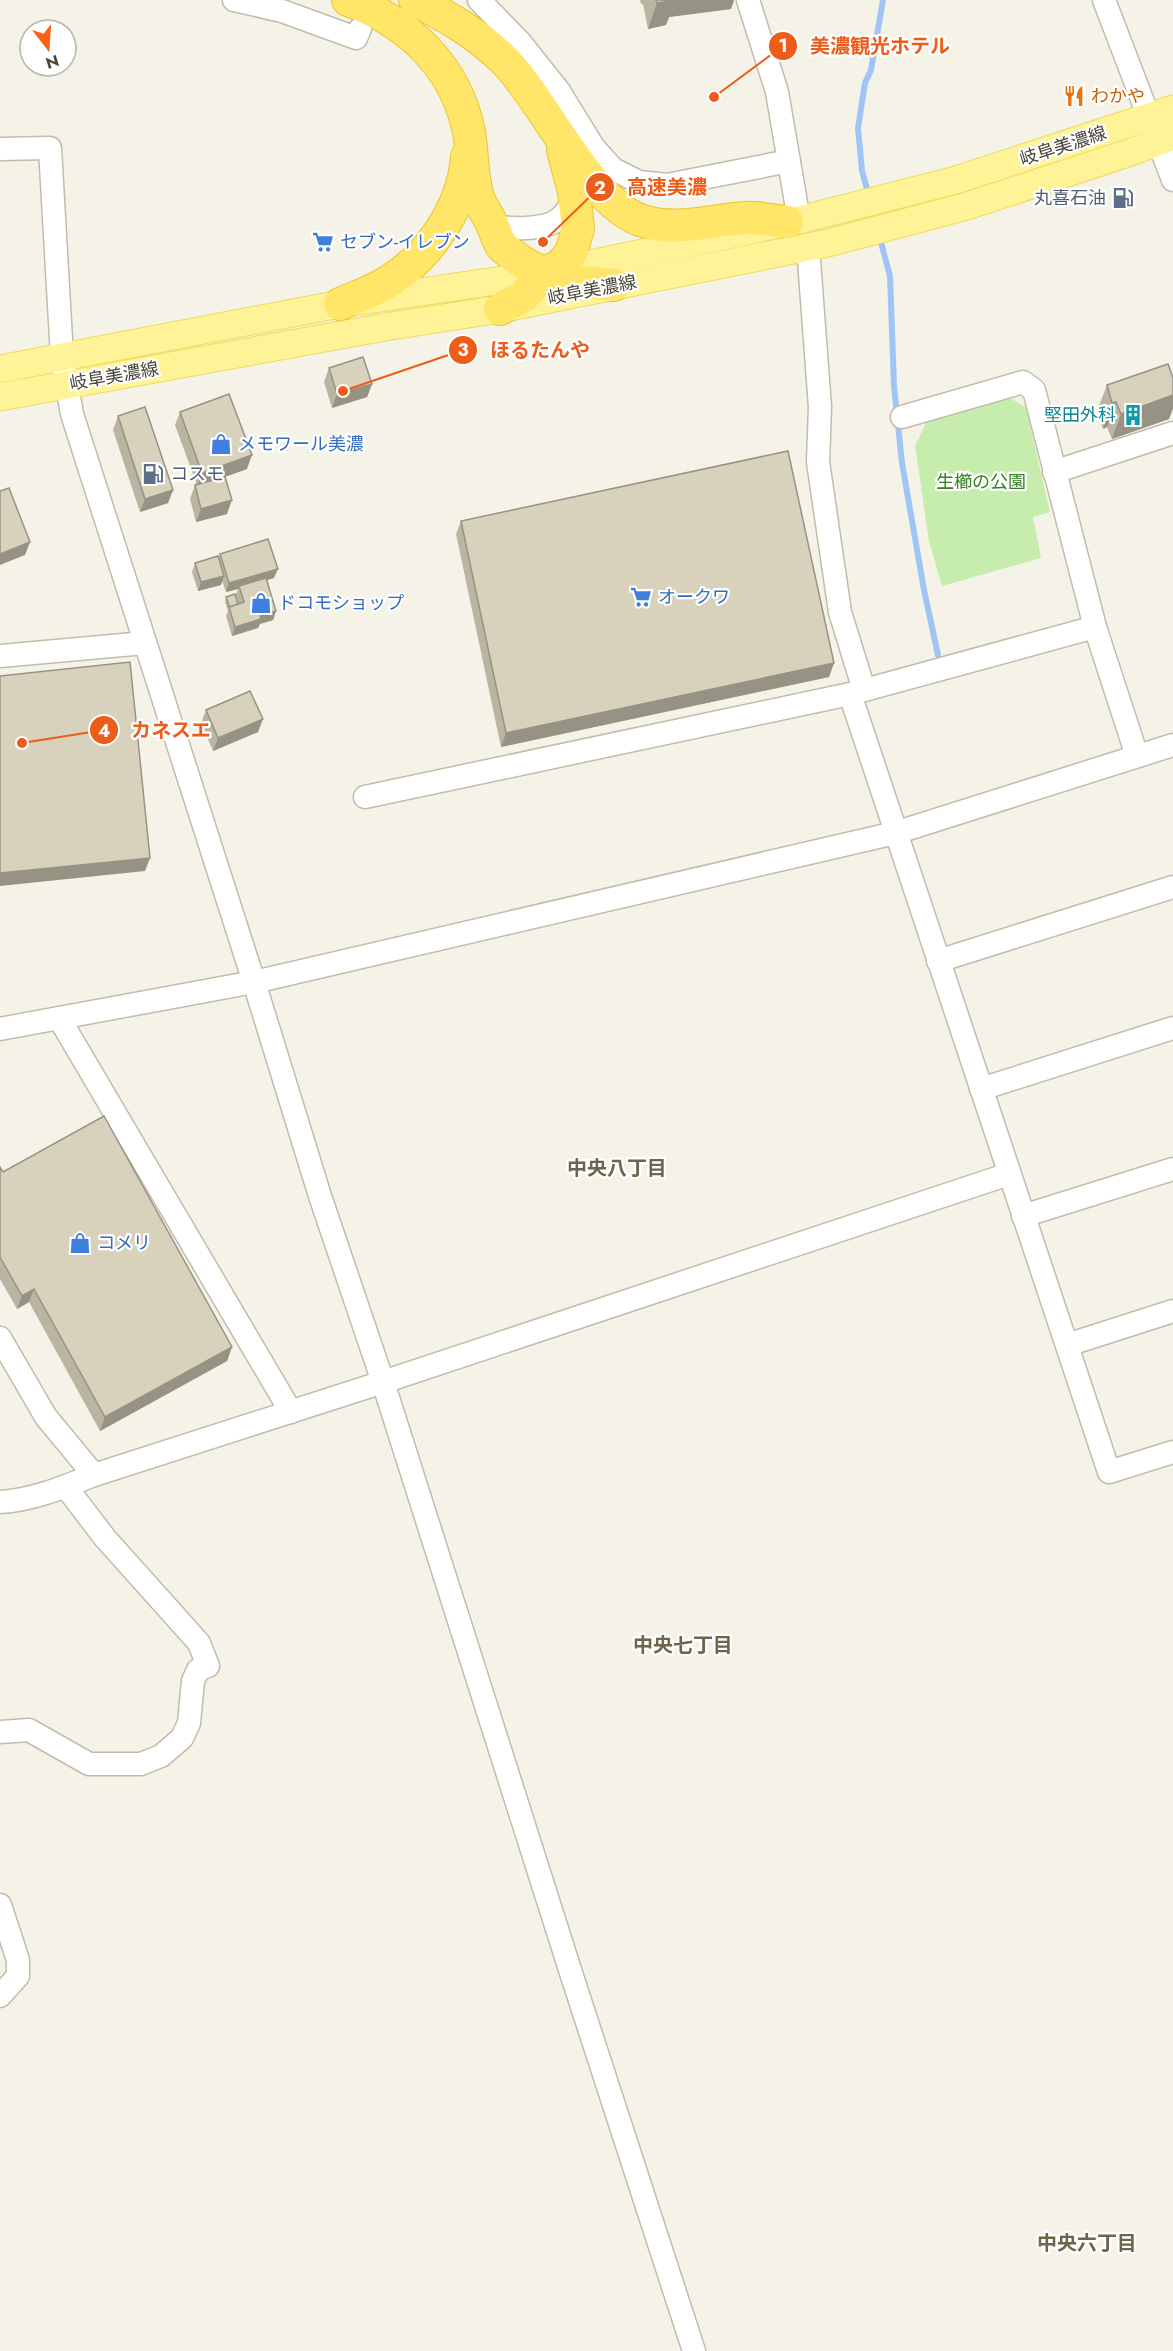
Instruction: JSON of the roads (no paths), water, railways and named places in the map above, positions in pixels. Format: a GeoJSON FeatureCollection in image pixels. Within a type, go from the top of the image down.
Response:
{"type":"FeatureCollection","features":[{"type":"Feature","properties":{"kind":"highway"},"geometry":{"type":"LineString","coordinates":[[348,0],[396,23],[418,39],[454,88],[469,133],[479,199],[501,246],[518,260],[543,274],[582,282],[614,285]]}},
{"type":"Feature","properties":{"kind":"highway"},"geometry":{"type":"LineString","coordinates":[[415,0],[472,33],[502,58],[527,88],[597,185],[620,209],[640,220],[668,227],[747,218],[793,221]]}},
{"type":"Feature","properties":{"kind":"highway"},"geometry":{"type":"LineString","coordinates":[[501,309],[524,296],[543,274],[560,266],[572,253],[578,228],[575,201],[568,162],[557,132]]}},
{"type":"Feature","properties":{"kind":"highway"},"geometry":{"type":"LineString","coordinates":[[340,304],[379,287],[405,270],[447,222],[459,194],[466,167],[469,133]]}},
{"type":"Feature","properties":{"kind":"main road","name":"岐阜美濃線"},"geometry":{"type":"LineString","coordinates":[[0,369],[340,304],[543,274],[793,221],[1164,126]]}},
{"type":"Feature","properties":{"kind":"main road","name":"岐阜美濃線"},"geometry":{"type":"LineString","coordinates":[[0,397],[385,327],[501,309],[808,247],[967,206],[1164,126]]}},
{"type":"Feature","properties":{"kind":"street"},"geometry":{"type":"LineString","coordinates":[[234,0],[282,11],[356,38],[360,29]]}},
{"type":"Feature","properties":{"kind":"street"},"geometry":{"type":"LineString","coordinates":[[479,0],[520,42],[559,91],[594,148],[613,169],[639,183],[667,185],[789,161]]}},
{"type":"Feature","properties":{"kind":"street"},"geometry":{"type":"LineString","coordinates":[[748,0],[777,92],[789,161],[793,221]]}},
{"type":"Feature","properties":{"kind":"street"},"geometry":{"type":"LineString","coordinates":[[1104,0],[1164,126],[1173,180]]}},
{"type":"Feature","properties":{"kind":"street"},"geometry":{"type":"LineString","coordinates":[[0,148],[50,148],[62,357],[72,414],[320,1196],[383,1382],[568,1965],[694,2351]]}},
{"type":"Feature","properties":{"kind":"street"},"geometry":{"type":"LineString","coordinates":[[493,225],[504,228],[521,228],[557,220],[575,201]]}},
{"type":"Feature","properties":{"kind":"street"},"geometry":{"type":"LineString","coordinates":[[808,247],[820,407],[818,462],[840,612],[857,692],[895,833],[1109,1472],[1173,1452]]}},
{"type":"Feature","properties":{"kind":"street"},"geometry":{"type":"LineString","coordinates":[[902,417],[1023,382],[1034,390],[1095,627],[1137,756]]}},
{"type":"Feature","properties":{"kind":"street"},"geometry":{"type":"LineString","coordinates":[[1054,472],[1173,434]]}},
{"type":"Feature","properties":{"kind":"street"},"geometry":{"type":"LineString","coordinates":[[365,797],[857,692],[1095,627]]}},
{"type":"Feature","properties":{"kind":"street"},"geometry":{"type":"LineString","coordinates":[[0,656],[145,644]]}},
{"type":"Feature","properties":{"kind":"street"},"geometry":{"type":"LineString","coordinates":[[0,1029],[254,982],[895,833],[1173,745]]}},
{"type":"Feature","properties":{"kind":"street"},"geometry":{"type":"LineString","coordinates":[[938,961],[1173,887]]}},
{"type":"Feature","properties":{"kind":"street"},"geometry":{"type":"LineString","coordinates":[[59,1018],[291,1412]]}},
{"type":"Feature","properties":{"kind":"street"},"geometry":{"type":"LineString","coordinates":[[981,1089],[1173,1028]]}},
{"type":"Feature","properties":{"kind":"street"},"geometry":{"type":"LineString","coordinates":[[1023,1216],[1173,1169]]}},
{"type":"Feature","properties":{"kind":"street"},"geometry":{"type":"LineString","coordinates":[[0,1502],[19,1501],[66,1486],[1009,1174]]}},
{"type":"Feature","properties":{"kind":"street"},"geometry":{"type":"LineString","coordinates":[[1066,1345],[1173,1311]]}},
{"type":"Feature","properties":{"kind":"street"},"geometry":{"type":"LineString","coordinates":[[0,1338],[46,1416],[94,1475]]}},
{"type":"Feature","properties":{"kind":"street"},"geometry":{"type":"LineString","coordinates":[[0,1732],[29,1730],[89,1764],[141,1764],[161,1756],[182,1738],[189,1723],[193,1682],[198,1670],[208,1666],[199,1643],[105,1538],[66,1486]]}},
{"type":"Feature","properties":{"kind":"street"},"geometry":{"type":"LineString","coordinates":[[0,1905],[18,1960],[18,1976],[0,1996]]}},
{"type":"Feature","properties":{"kind":"waterway"},"geometry":{"type":"LineString","coordinates":[[869,196],[862,171],[858,128],[883,0]]}},
{"type":"Feature","properties":{"kind":"waterway"},"geometry":{"type":"LineString","coordinates":[[879,235],[890,276],[894,386],[902,463],[938,655]]}},
{"type":"Feature","properties":{"kind":"place","name":"わかや"},"geometry":{"type":"Point","coordinates":[1074,96]}},
{"type":"Feature","properties":{"kind":"place","name":"美濃観光ホテル"},"geometry":{"type":"Point","coordinates":[714,97]}},
{"type":"Feature","properties":{"kind":"place","name":"丸喜石油"},"geometry":{"type":"Point","coordinates":[1123,198]}},
{"type":"Feature","properties":{"kind":"place","name":"セブン-イレブン"},"geometry":{"type":"Point","coordinates":[323,242]}},
{"type":"Feature","properties":{"kind":"place","name":"高速美濃"},"geometry":{"type":"Point","coordinates":[543,242]}},
{"type":"Feature","properties":{"kind":"place","name":"ほるたんや"},"geometry":{"type":"Point","coordinates":[343,391]}},
{"type":"Feature","properties":{"kind":"place","name":"堅田外科"},"geometry":{"type":"Point","coordinates":[1133,415]}},
{"type":"Feature","properties":{"kind":"place","name":"メモワール美濃"},"geometry":{"type":"Point","coordinates":[221,444]}},
{"type":"Feature","properties":{"kind":"place","name":"コスモ"},"geometry":{"type":"Point","coordinates":[153,474]}},
{"type":"Feature","properties":{"kind":"place","name":"オークワ"},"geometry":{"type":"Point","coordinates":[641,597]}},
{"type":"Feature","properties":{"kind":"place","name":"ドコモショップ"},"geometry":{"type":"Point","coordinates":[261,603]}},
{"type":"Feature","properties":{"kind":"place","name":"カネスエ"},"geometry":{"type":"Point","coordinates":[22,743]}},
{"type":"Feature","properties":{"kind":"place","name":"コメリ"},"geometry":{"type":"Point","coordinates":[80,1243]}},
{"type":"Feature","properties":{"kind":"district","name":"中央八丁目"},"geometry":{"type":"Point","coordinates":[617,1168]}},
{"type":"Feature","properties":{"kind":"district","name":"中央七丁目"},"geometry":{"type":"Point","coordinates":[683,1645]}},
{"type":"Feature","properties":{"kind":"district","name":"中央六丁目"},"geometry":{"type":"Point","coordinates":[1087,2243]}},
{"type":"Feature","properties":{"kind":"park label","name":"生櫛の公園"},"geometry":{"type":"Point","coordinates":[981,482]}}]}
